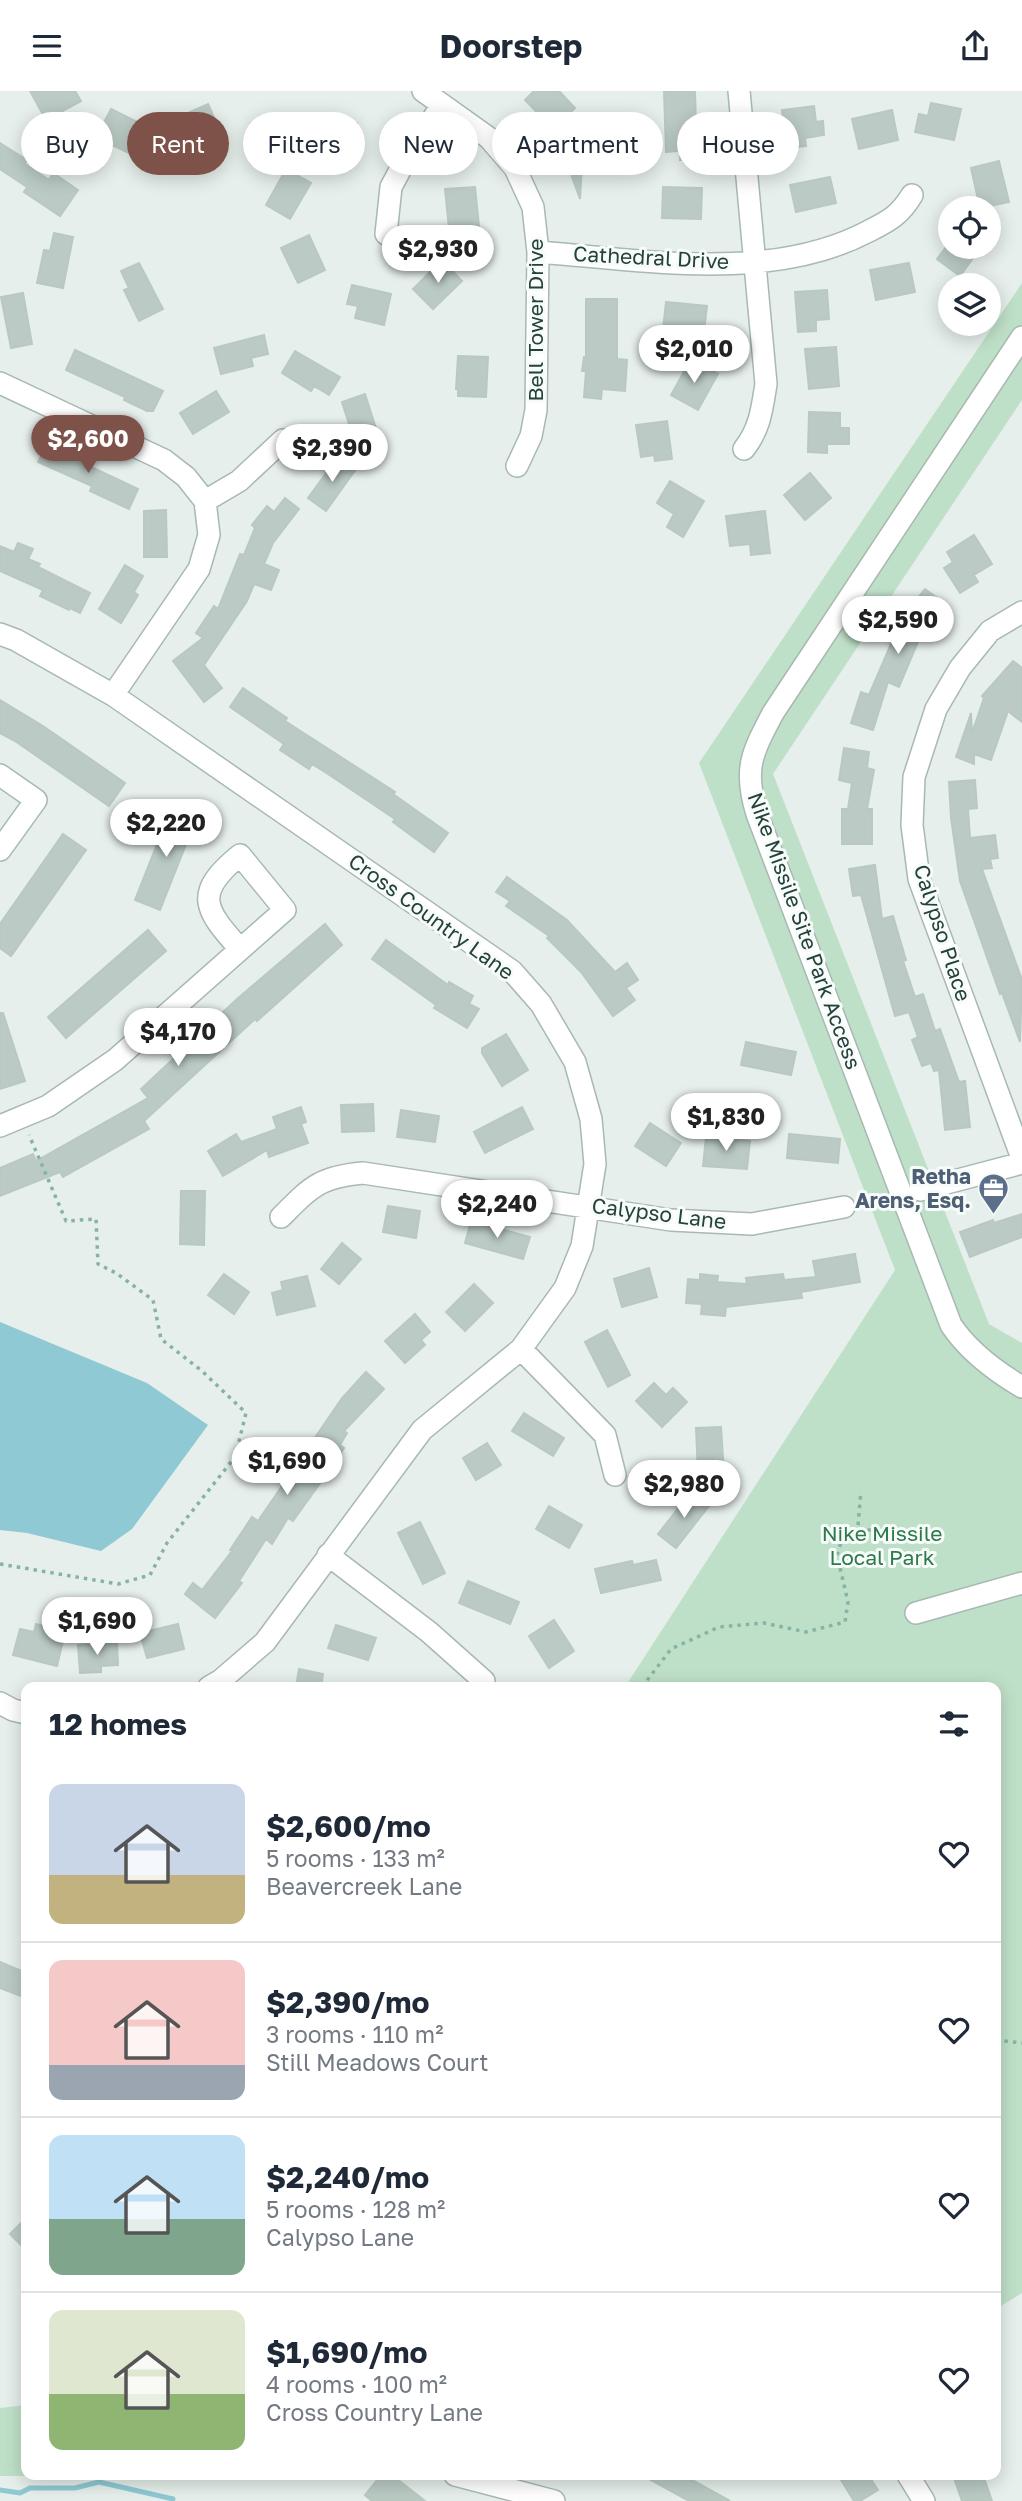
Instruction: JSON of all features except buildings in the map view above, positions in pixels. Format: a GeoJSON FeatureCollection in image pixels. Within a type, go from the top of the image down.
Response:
{"type":"FeatureCollection","features":[{"type":"Feature","properties":{"kind":"street","name":"Bell Tower Drive"},"geometry":{"type":"LineString","coordinates":[[423,91],[489,138],[515,168],[533,207],[538,252],[536,410],[531,436],[517,466]]}},
{"type":"Feature","properties":{"kind":"street"},"geometry":{"type":"LineString","coordinates":[[739,91],[766,384],[761,416],[754,437],[744,449]]}},
{"type":"Feature","properties":{"kind":"street"},"geometry":{"type":"LineString","coordinates":[[386,235],[391,187],[442,104]]}},
{"type":"Feature","properties":{"kind":"street","name":"Cathedral Drive"},"geometry":{"type":"LineString","coordinates":[[538,252],[712,264],[788,258],[851,241],[891,220],[904,209],[912,195]]}},
{"type":"Feature","properties":{"kind":"street","name":"Nike Missile Site Park Access"},"geometry":{"type":"LineString","coordinates":[[1022,337],[773,713],[756,745],[749,773],[751,795],[757,814],[951,1325],[967,1346],[1002,1375],[1022,1387]]}},
{"type":"Feature","properties":{"kind":"street"},"geometry":{"type":"LineString","coordinates":[[0,383],[164,460],[186,477],[205,501],[209,535],[199,569],[113,695]]}},
{"type":"Feature","properties":{"kind":"street"},"geometry":{"type":"LineString","coordinates":[[205,501],[239,481],[283,440]]}},
{"type":"Feature","properties":{"kind":"street","name":"Calypso Place"},"geometry":{"type":"LineString","coordinates":[[1022,612],[990,631],[960,667],[936,709],[914,777],[912,825],[919,879],[1022,1161]]}},
{"type":"Feature","properties":{"kind":"street","name":"Cross Country Lane"},"geometry":{"type":"LineString","coordinates":[[0,634],[16,640],[113,695],[512,971],[541,1005],[575,1062],[590,1119],[595,1164],[582,1246],[565,1288],[521,1349],[422,1430],[264,1642],[222,1682]]}},
{"type":"Feature","properties":{"kind":"street"},"geometry":{"type":"LineString","coordinates":[[0,775],[36,800],[3,841]]}},
{"type":"Feature","properties":{"kind":"street"},"geometry":{"type":"LineString","coordinates":[[0,1126],[48,1106],[114,1060],[240,949]]}},
{"type":"Feature","properties":{"kind":"street"},"geometry":{"type":"LineString","coordinates":[[920,1189],[1022,1161]]}},
{"type":"Feature","properties":{"kind":"street","name":"Calypso Lane"},"geometry":{"type":"LineString","coordinates":[[281,1217],[312,1187],[327,1179],[363,1173],[671,1220],[752,1224],[844,1207]]}},
{"type":"Feature","properties":{"kind":"street"},"geometry":{"type":"LineString","coordinates":[[521,1349],[605,1435],[615,1475]]}},
{"type":"Feature","properties":{"kind":"street"},"geometry":{"type":"LineString","coordinates":[[328,1555],[429,1632],[484,1681]]}},
{"type":"Feature","properties":{"kind":"street"},"geometry":{"type":"LineString","coordinates":[[916,1613],[1022,1583]]}},
{"type":"Feature","properties":{"kind":"street"},"geometry":{"type":"LineString","coordinates":[[0,1703],[21,1712]]}},
{"type":"Feature","properties":{"kind":"street"},"geometry":{"type":"LineString","coordinates":[[474,2480],[554,2501]]}},
{"type":"Feature","properties":{"kind":"street"},"geometry":{"type":"LineString","coordinates":[[911,2480],[924,2501]]}},
{"type":"Feature","properties":{"kind":"path"},"geometry":{"type":"LineString","coordinates":[[0,1564],[118,1584],[150,1575],[167,1543],[235,1457],[246,1413],[202,1371],[161,1339],[153,1300],[116,1273],[97,1265],[96,1219],[66,1221],[21,1117]]}},
{"type":"Feature","properties":{"kind":"path"},"geometry":{"type":"LineString","coordinates":[[855,1533],[861,1492]]}},
{"type":"Feature","properties":{"kind":"path"},"geometry":{"type":"LineString","coordinates":[[646,1682],[671,1649],[719,1627],[764,1623],[806,1632],[845,1622],[848,1602],[837,1555],[841,1542],[855,1533],[883,1527],[895,1531]]}},
{"type":"Feature","properties":{"kind":"path"},"geometry":{"type":"LineString","coordinates":[[1001,2041],[1022,2043]]}},
{"type":"Feature","properties":{"kind":"green space","name":"Nike Missile Local Park"},"geometry":{"type":"Polygon","coordinates":[[[1022,283],[1022,400],[773,774],[989,1324],[1022,1343],[1022,2293],[1001,2306],[1001,1682],[628,1682],[895,1270],[699,763],[986,336],[1001,336],[1001,314],[1022,283]]]}},
{"type":"Feature","properties":{"kind":"green space"},"geometry":{"type":"Polygon","coordinates":[[[21,2406],[21,2476],[0,2476],[0,2408],[21,2406]]]}},
{"type":"Feature","properties":{"kind":"water"},"geometry":{"type":"Polygon","coordinates":[[[0,1322],[147,1383],[208,1425],[132,1529],[101,1551],[27,1533],[0,1530],[0,1322]]]}},
{"type":"Feature","properties":{"kind":"waterway"},"geometry":{"type":"LineString","coordinates":[[0,2490],[20,2493],[30,2488],[75,2488],[99,2482],[173,2499]]}},
{"type":"Feature","properties":{"kind":"place","name":"Retha Arens, Esq."},"geometry":{"type":"Point","coordinates":[994,1216]}}]}
